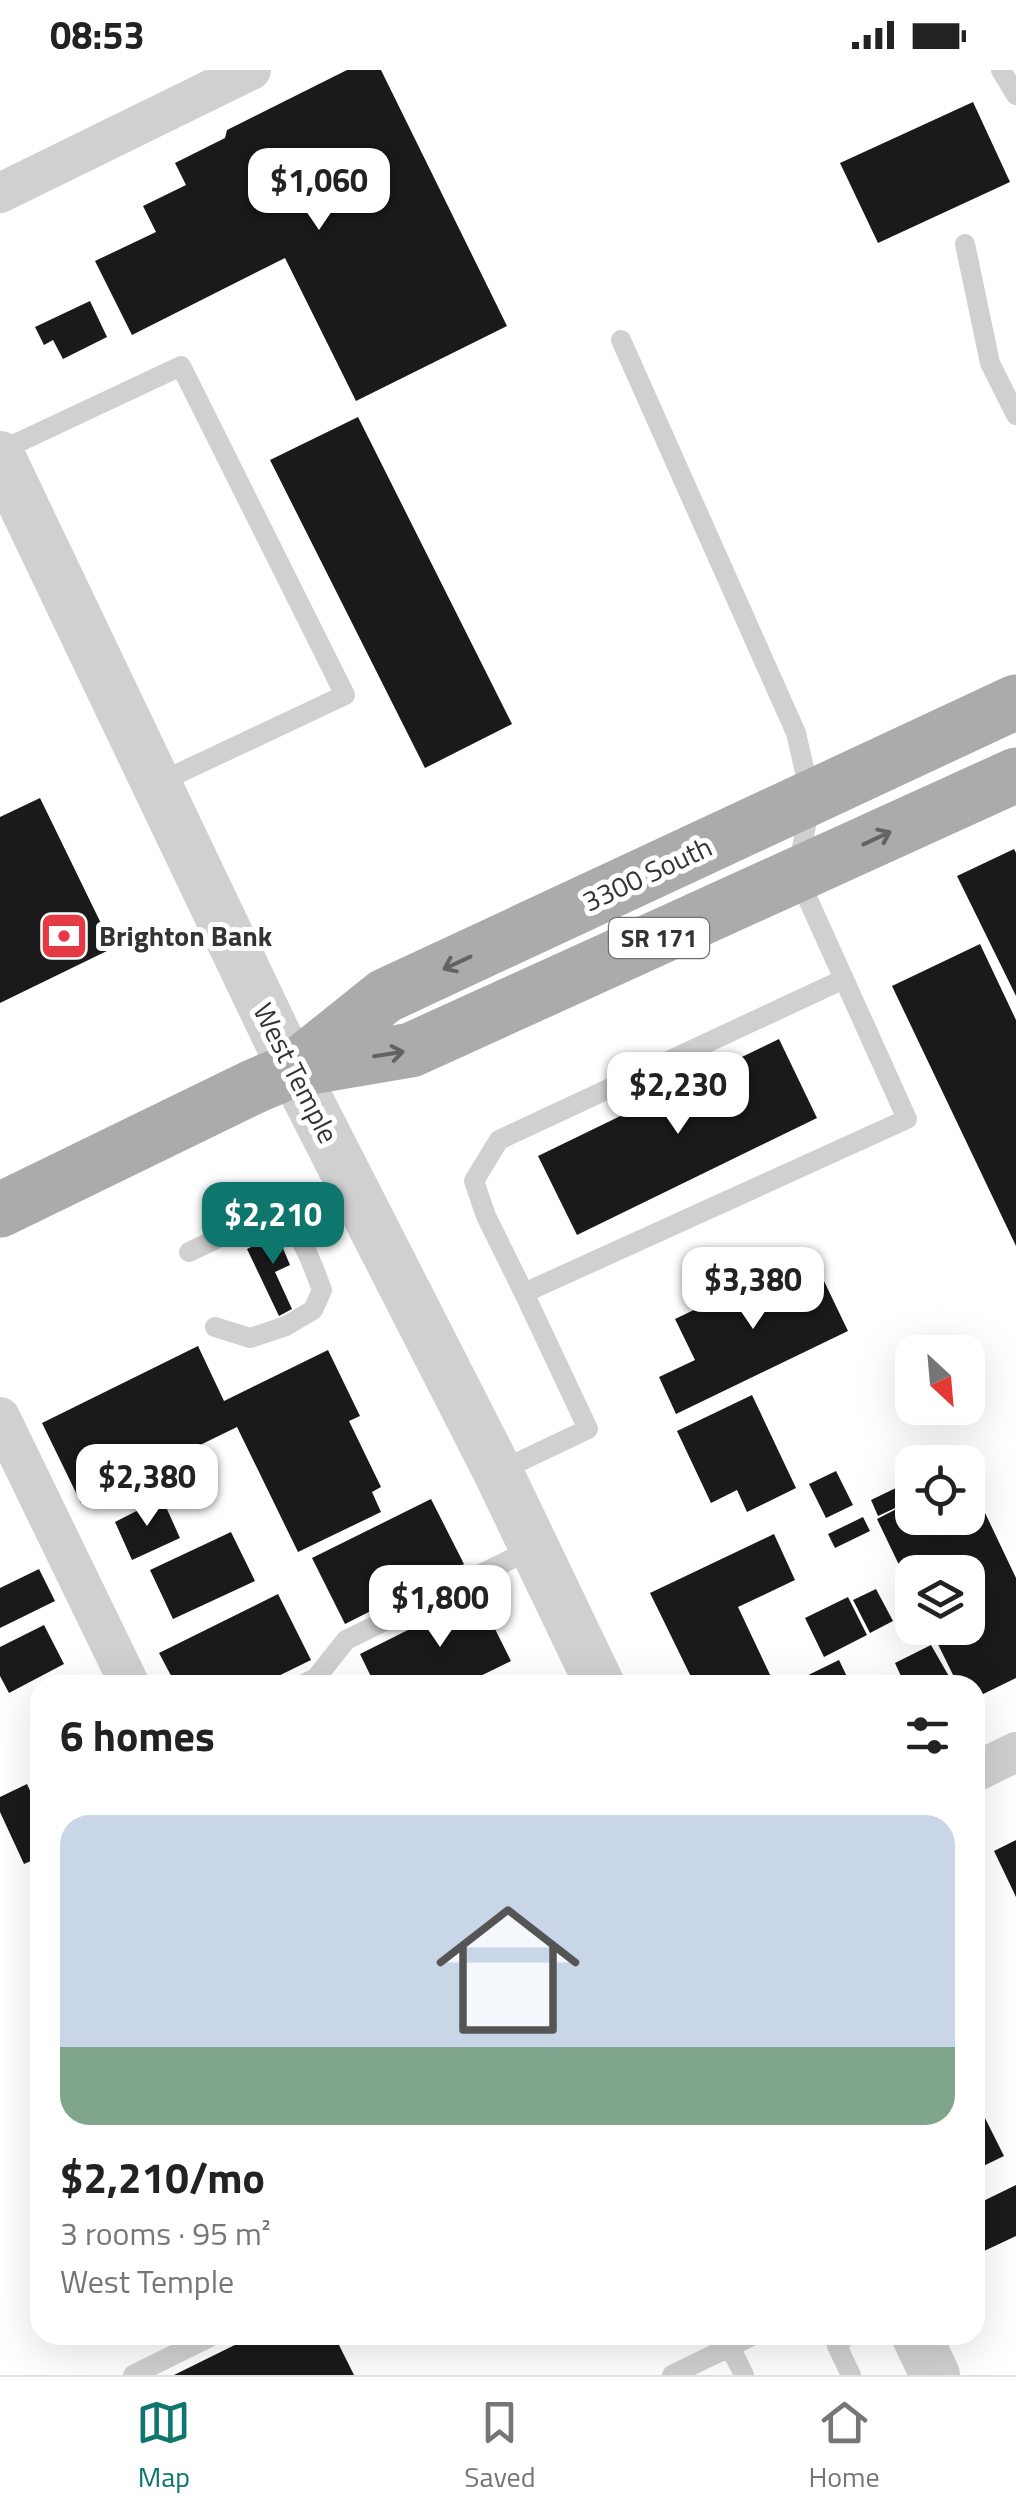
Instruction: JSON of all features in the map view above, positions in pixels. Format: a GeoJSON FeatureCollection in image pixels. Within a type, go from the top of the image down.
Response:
{"type":"FeatureCollection","features":[{"type":"Feature","properties":{"kind":"main road","name":"3300 South"},"geometry":{"type":"LineString","coordinates":[[292,1070],[385,996],[1016,702]]}},
{"type":"Feature","properties":{"kind":"main road","name":"3300 South"},"geometry":{"type":"LineString","coordinates":[[0,1210],[292,1070],[411,1050],[1016,775]]}},
{"type":"Feature","properties":{"kind":"street"},"geometry":{"type":"LineString","coordinates":[[0,192],[251,70]]}},
{"type":"Feature","properties":{"kind":"street","name":"West Temple"},"geometry":{"type":"LineString","coordinates":[[0,454],[292,1070],[498,1472],[595,1675]]}},
{"type":"Feature","properties":{"kind":"street"},"geometry":{"type":"LineString","coordinates":[[0,1417],[125,1675]]}},
{"type":"Feature","properties":{"kind":"street"},"geometry":{"type":"LineString","coordinates":[[985,1767],[1016,1752]]}},
{"type":"Feature","properties":{"kind":"street"},"geometry":{"type":"LineString","coordinates":[[921,2345],[935,2375]]}},
{"type":"Feature","properties":{"kind":"lane"},"geometry":{"type":"LineString","coordinates":[[1001,70],[1016,95]]}},
{"type":"Feature","properties":{"kind":"lane"},"geometry":{"type":"LineString","coordinates":[[966,244],[990,363],[1016,415]]}},
{"type":"Feature","properties":{"kind":"lane"},"geometry":{"type":"LineString","coordinates":[[524,1293],[907,1118],[797,874],[811,798],[796,733],[621,340]]}},
{"type":"Feature","properties":{"kind":"lane"},"geometry":{"type":"LineString","coordinates":[[0,454],[181,366],[344,694],[154,785]]}},
{"type":"Feature","properties":{"kind":"lane"},"geometry":{"type":"LineString","coordinates":[[498,1472],[588,1429],[486,1216],[474,1182],[498,1140],[844,979]]}},
{"type":"Feature","properties":{"kind":"lane"},"geometry":{"type":"LineString","coordinates":[[189,1252],[267,1215],[288,1222],[306,1250],[322,1290],[313,1310],[286,1326],[250,1338],[216,1327]]}},
{"type":"Feature","properties":{"kind":"lane"},"geometry":{"type":"LineString","coordinates":[[318,1675],[346,1640],[534,1548]]}},
{"type":"Feature","properties":{"kind":"lane"},"geometry":{"type":"LineString","coordinates":[[133,2375],[194,2345]]}},
{"type":"Feature","properties":{"kind":"lane"},"geometry":{"type":"LineString","coordinates":[[672,2375],[734,2345]]}},
{"type":"Feature","properties":{"kind":"lane"},"geometry":{"type":"LineString","coordinates":[[839,2345],[852,2375]]}},
{"type":"Feature","properties":{"kind":"lane"},"geometry":{"type":"LineString","coordinates":[[730,2347],[744,2375]]}},
{"type":"Feature","properties":{"kind":"building"},"geometry":{"type":"Polygon","coordinates":[[[347,70],[381,70],[507,326],[356,401],[285,258],[132,335],[95,261],[156,232],[143,206],[186,185],[175,163],[225,138],[227,130],[347,70]]]}},
{"type":"Feature","properties":{"kind":"building"},"geometry":{"type":"Polygon","coordinates":[[[973,102],[1010,182],[878,243],[840,163],[973,102]]]}},
{"type":"Feature","properties":{"kind":"building"},"geometry":{"type":"Polygon","coordinates":[[[90,301],[107,337],[63,359],[53,340],[44,345],[35,327],[90,301]]]}},
{"type":"Feature","properties":{"kind":"building"},"geometry":{"type":"Polygon","coordinates":[[[358,417],[512,724],[425,768],[270,460],[358,417]]]}},
{"type":"Feature","properties":{"kind":"building"},"geometry":{"type":"Polygon","coordinates":[[[40,798],[113,948],[0,1003],[0,817],[40,798]]]}},
{"type":"Feature","properties":{"kind":"building"},"geometry":{"type":"Polygon","coordinates":[[[1014,849],[1016,853],[1016,996],[957,876],[1014,849]]]}},
{"type":"Feature","properties":{"kind":"building"},"geometry":{"type":"Polygon","coordinates":[[[980,944],[1016,1020],[1016,1246],[892,986],[980,944]]]}},
{"type":"Feature","properties":{"kind":"building"},"geometry":{"type":"Polygon","coordinates":[[[779,1039],[817,1118],[577,1235],[538,1156],[779,1039]]]}},
{"type":"Feature","properties":{"kind":"building"},"geometry":{"type":"Polygon","coordinates":[[[289,1229],[294,1240],[282,1246],[290,1265],[275,1272],[292,1309],[279,1316],[247,1249],[289,1229]]]}},
{"type":"Feature","properties":{"kind":"building"},"geometry":{"type":"Polygon","coordinates":[[[811,1254],[848,1331],[676,1414],[659,1377],[695,1360],[675,1319],[811,1254]]]}},
{"type":"Feature","properties":{"kind":"building"},"geometry":{"type":"Polygon","coordinates":[[[198,1346],[224,1401],[328,1350],[360,1416],[349,1421],[381,1487],[372,1492],[381,1512],[298,1552],[237,1427],[81,1503],[42,1423],[198,1346]]]}},
{"type":"Feature","properties":{"kind":"building"},"geometry":{"type":"Polygon","coordinates":[[[752,1395],[796,1488],[747,1512],[737,1490],[711,1503],[677,1431],[752,1395]]]}},
{"type":"Feature","properties":{"kind":"building"},"geometry":{"type":"Polygon","coordinates":[[[836,1471],[853,1505],[826,1518],[809,1484],[836,1471]]]}},
{"type":"Feature","properties":{"kind":"building"},"geometry":{"type":"Polygon","coordinates":[[[895,1488],[895,1508],[878,1516],[871,1500],[895,1488]]]}},
{"type":"Feature","properties":{"kind":"building"},"geometry":{"type":"Polygon","coordinates":[[[162,1498],[180,1538],[132,1560],[115,1522],[162,1498]]]}},
{"type":"Feature","properties":{"kind":"building"},"geometry":{"type":"Polygon","coordinates":[[[431,1499],[464,1564],[345,1624],[312,1558],[431,1499]]]}},
{"type":"Feature","properties":{"kind":"building"},"geometry":{"type":"Polygon","coordinates":[[[895,1510],[895,1535],[985,1535],[985,1513],[1016,1578],[1016,1678],[985,1693],[985,1675],[953,1675],[938,1645],[985,1645],[985,1555],[895,1557],[877,1519],[895,1510]]]}},
{"type":"Feature","properties":{"kind":"building"},"geometry":{"type":"Polygon","coordinates":[[[863,1517],[870,1531],[835,1548],[828,1534],[863,1517]]]}},
{"type":"Feature","properties":{"kind":"building"},"geometry":{"type":"Polygon","coordinates":[[[231,1532],[255,1581],[173,1619],[150,1570],[231,1532]]]}},
{"type":"Feature","properties":{"kind":"building"},"geometry":{"type":"Polygon","coordinates":[[[774,1534],[795,1580],[738,1607],[770,1675],[690,1675],[650,1593],[774,1534]]]}},
{"type":"Feature","properties":{"kind":"building"},"geometry":{"type":"Polygon","coordinates":[[[39,1569],[55,1601],[0,1628],[0,1588],[39,1569]]]}},
{"type":"Feature","properties":{"kind":"building"},"geometry":{"type":"Polygon","coordinates":[[[876,1589],[893,1621],[870,1633],[853,1600],[876,1589]]]}},
{"type":"Feature","properties":{"kind":"building"},"geometry":{"type":"Polygon","coordinates":[[[278,1594],[311,1660],[280,1675],[171,1675],[159,1653],[278,1594]]]}},
{"type":"Feature","properties":{"kind":"building"},"geometry":{"type":"Polygon","coordinates":[[[478,1595],[511,1661],[482,1675],[370,1675],[360,1654],[478,1595]]]}},
{"type":"Feature","properties":{"kind":"building"},"geometry":{"type":"Polygon","coordinates":[[[848,1597],[867,1635],[824,1657],[805,1618],[848,1597]]]}},
{"type":"Feature","properties":{"kind":"building"},"geometry":{"type":"Polygon","coordinates":[[[44,1625],[64,1664],[43,1675],[30,1675],[30,1682],[9,1693],[0,1676],[0,1647],[44,1625]]]}},
{"type":"Feature","properties":{"kind":"building"},"geometry":{"type":"Polygon","coordinates":[[[931,1645],[948,1675],[900,1675],[895,1663],[931,1645]]]}},
{"type":"Feature","properties":{"kind":"building"},"geometry":{"type":"Polygon","coordinates":[[[839,1660],[846,1675],[808,1675],[839,1660]]]}},
{"type":"Feature","properties":{"kind":"building"},"geometry":{"type":"Polygon","coordinates":[[[27,1784],[30,1790],[30,1861],[24,1864],[0,1812],[0,1797],[27,1784]]]}},
{"type":"Feature","properties":{"kind":"building"},"geometry":{"type":"Polygon","coordinates":[[[1016,1840],[1016,1897],[994,1851],[1016,1840]]]}},
{"type":"Feature","properties":{"kind":"building"},"geometry":{"type":"Polygon","coordinates":[[[985,2118],[1004,2156],[985,2165],[985,2118]]]}},
{"type":"Feature","properties":{"kind":"building"},"geometry":{"type":"Polygon","coordinates":[[[1016,2185],[1016,2236],[985,2251],[985,2200],[1016,2185]]]}},
{"type":"Feature","properties":{"kind":"building"},"geometry":{"type":"Polygon","coordinates":[[[235,2345],[339,2345],[354,2375],[174,2375],[235,2345]]]}},
{"type":"Feature","properties":{"kind":"place","name":"Brighton Bank"},"geometry":{"type":"Point","coordinates":[64,936]}}]}
